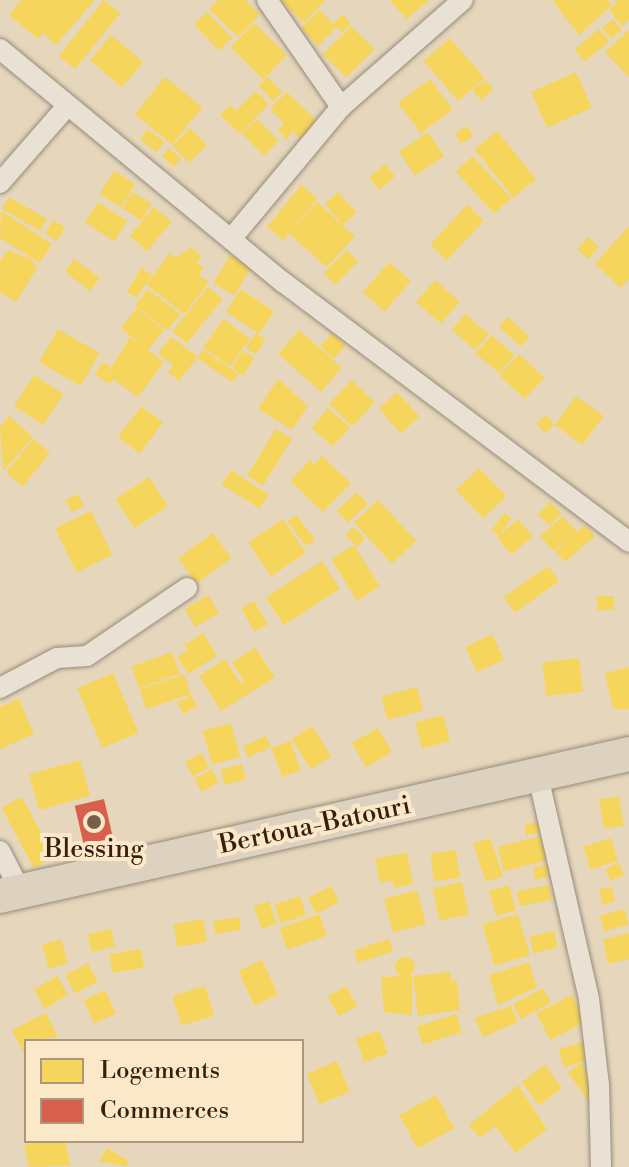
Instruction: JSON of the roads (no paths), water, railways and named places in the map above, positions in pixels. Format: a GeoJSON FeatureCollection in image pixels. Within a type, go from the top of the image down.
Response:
{"type":"FeatureCollection","features":[{"type":"Feature","properties":{"kind":"highway","name":"Bertoua-Batouri"},"geometry":{"type":"LineString","coordinates":[[10,893],[629,754]]}},
{"type":"Feature","properties":{"kind":"street"},"geometry":{"type":"LineString","coordinates":[[267,0],[341,107]]}},
{"type":"Feature","properties":{"kind":"street"},"geometry":{"type":"LineString","coordinates":[[231,239],[341,107],[463,0]]}},
{"type":"Feature","properties":{"kind":"street"},"geometry":{"type":"LineString","coordinates":[[0,49],[231,239],[629,542]]}},
{"type":"Feature","properties":{"kind":"street"},"geometry":{"type":"LineString","coordinates":[[0,183],[68,105]]}},
{"type":"Feature","properties":{"kind":"street"},"geometry":{"type":"LineString","coordinates":[[0,688],[57,658],[87,656],[187,588]]}},
{"type":"Feature","properties":{"kind":"street"},"geometry":{"type":"LineString","coordinates":[[538,776],[589,999],[599,1085],[601,1167]]}},
{"type":"Feature","properties":{"kind":"street"},"geometry":{"type":"LineString","coordinates":[[0,851],[10,893]]}},
{"type":"Feature","properties":{"kind":"place","name":"Blessing"},"geometry":{"type":"Point","coordinates":[94,822]}}]}
